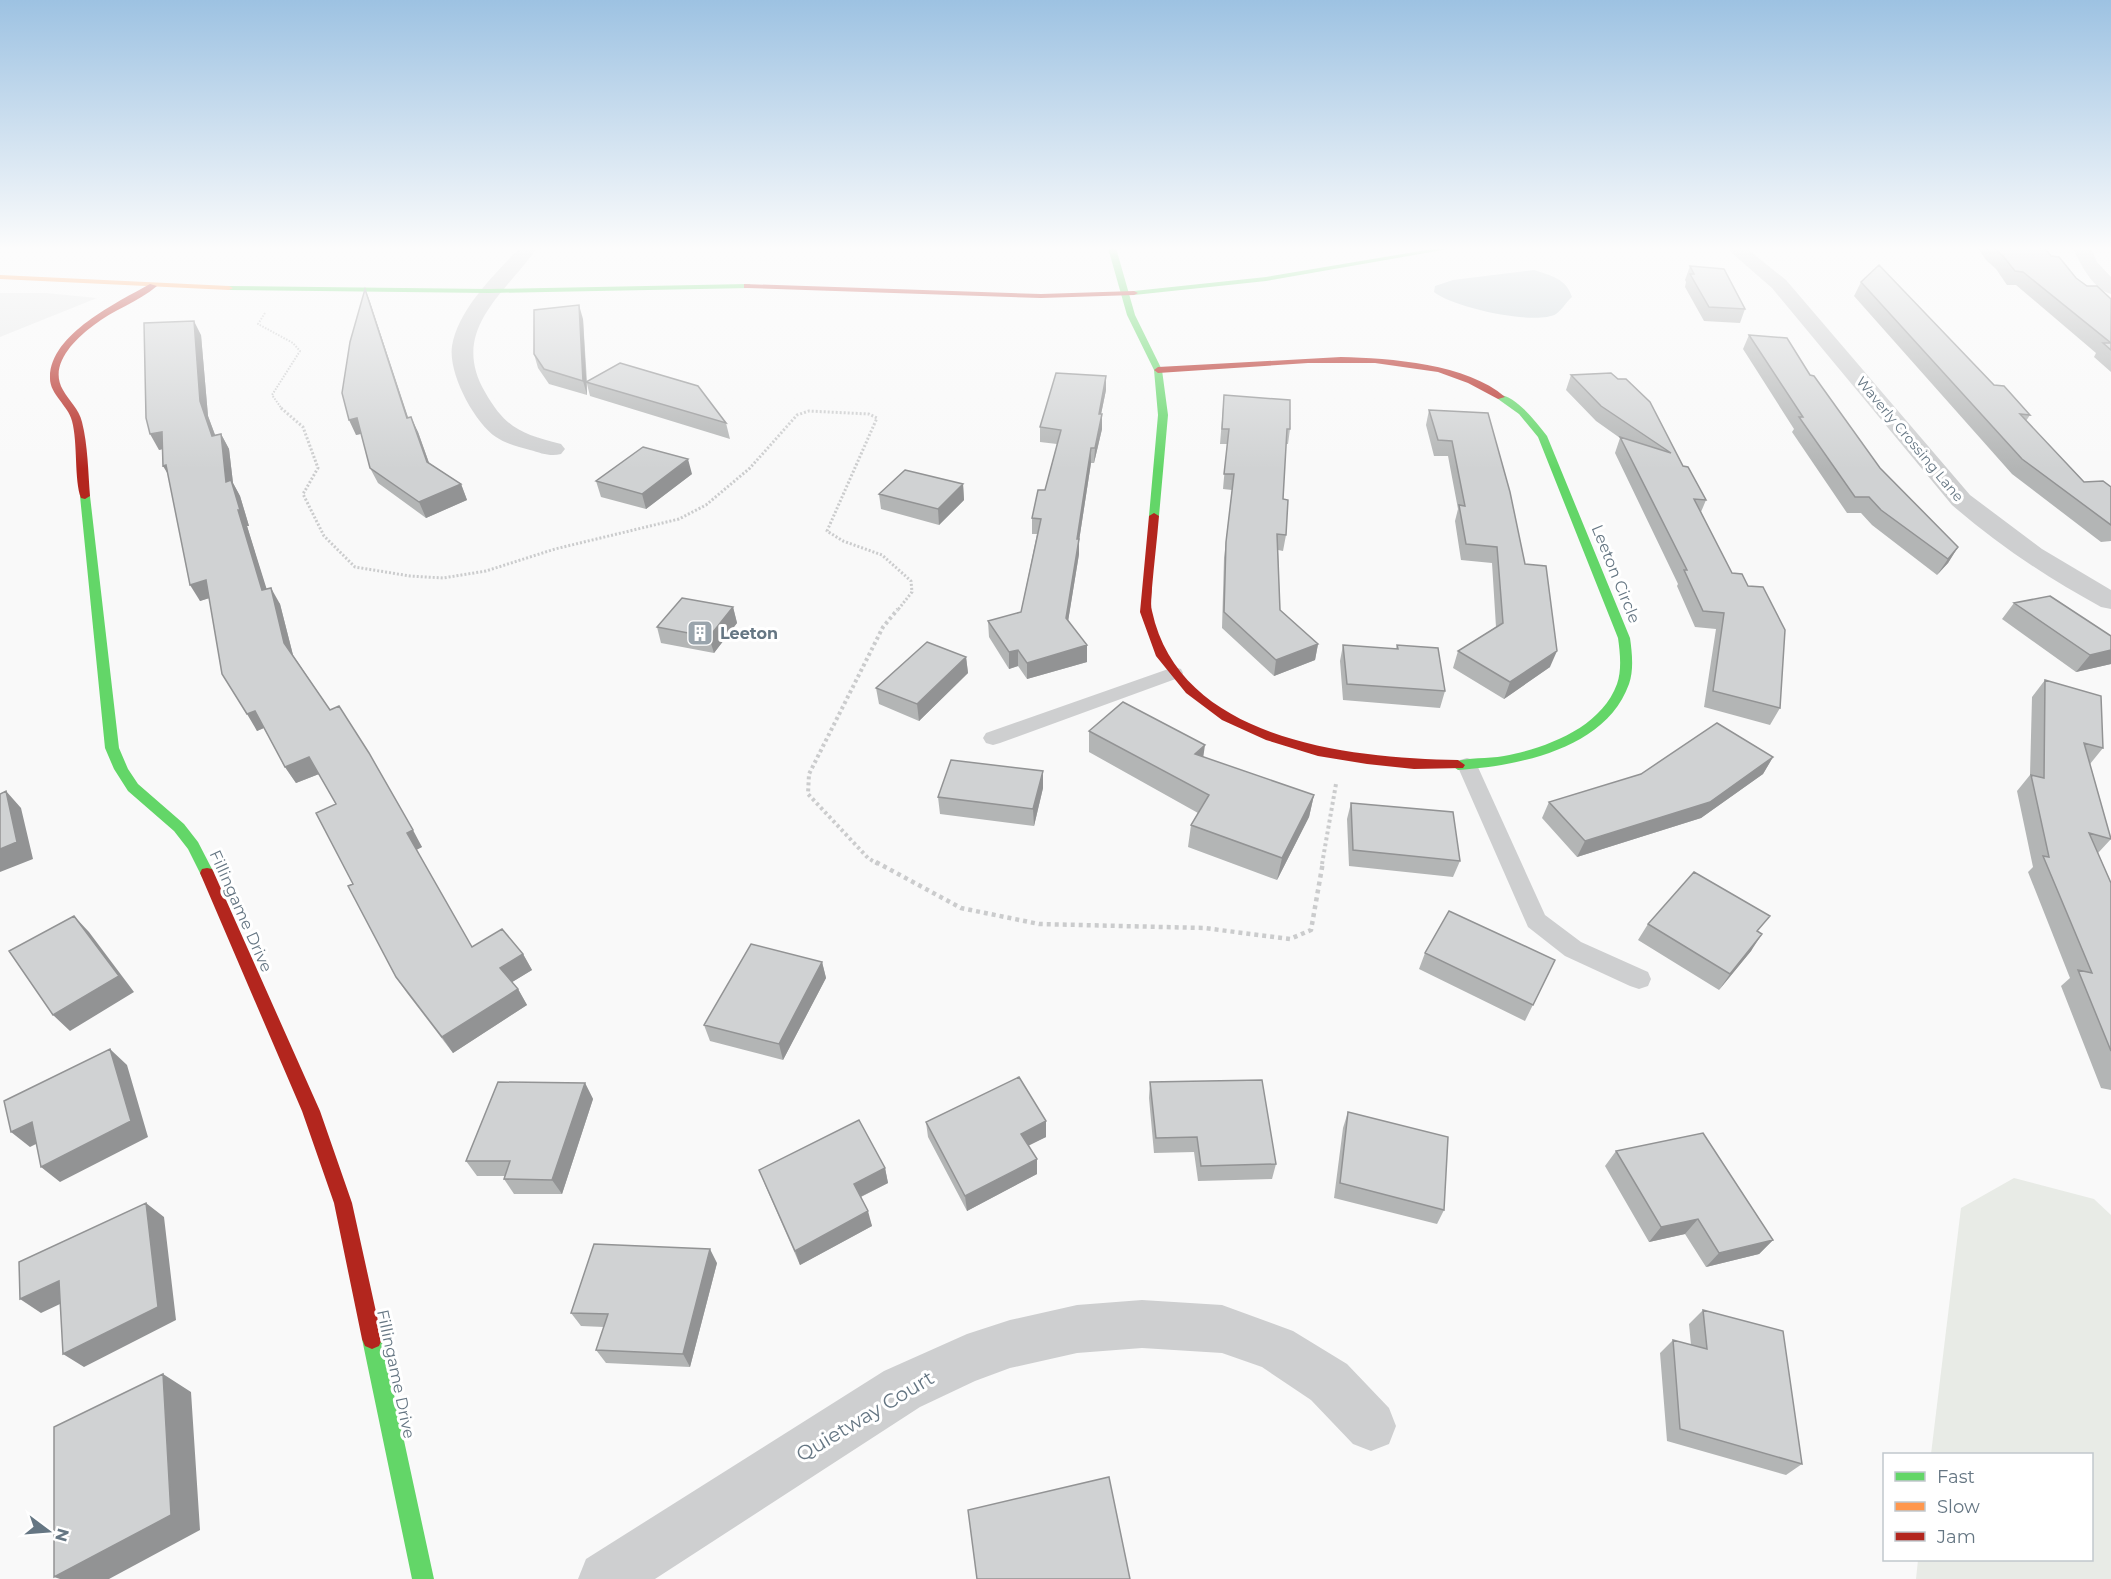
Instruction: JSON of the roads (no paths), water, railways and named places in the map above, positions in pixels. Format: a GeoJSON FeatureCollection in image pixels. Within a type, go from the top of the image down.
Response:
{"type":"FeatureCollection","features":[{"type":"Feature","properties":{"kind":"street","name":"Fillingame Drive"},"geometry":{"type":"LineString","coordinates":[[96,322],[69,343],[55,365],[54,377],[58,390],[71,406],[77,420],[112,748],[119,768],[131,785],[144,799],[174,822],[197,851],[311,1111],[343,1203],[423,1579]]}},
{"type":"Feature","properties":{"kind":"street"},"geometry":{"type":"LineString","coordinates":[[473,322],[463,344],[462,359],[465,376],[490,420],[498,429],[512,438],[553,449]]}},
{"type":"Feature","properties":{"kind":"street","name":"Leeton Circle"},"geometry":{"type":"LineString","coordinates":[[1134,322],[1158,370],[1163,414],[1145,610],[1150,636],[1161,659],[1187,688],[1205,703],[1238,723],[1277,740],[1320,753],[1380,764],[1427,767],[1515,759],[1553,746],[1585,730],[1602,716],[1620,692],[1627,665],[1624,638],[1569,499],[1534,423],[1522,411],[1488,389],[1444,372],[1395,361],[1343,356],[1158,370]]}},
{"type":"Feature","properties":{"kind":"street","name":"Waverly Crossing Lane"},"geometry":{"type":"LineString","coordinates":[[1810,322],[1961,500],[1992,527],[2033,556],[2111,601]]}},
{"type":"Feature","properties":{"kind":"street","name":"Quietway Court"},"geometry":{"type":"LineString","coordinates":[[606,1579],[902,1389],[967,1359],[1010,1344],[1077,1329],[1142,1324],[1222,1329],[1276,1348],[1329,1382],[1371,1426]]}},
{"type":"Feature","properties":{"kind":"lane"},"geometry":{"type":"LineString","coordinates":[[993,738],[1174,674]]}},
{"type":"Feature","properties":{"kind":"lane"},"geometry":{"type":"LineString","coordinates":[[1467,765],[1536,921],[1573,949],[1639,979]]}},
{"type":"Feature","properties":{"kind":"place","name":"Leeton"},"geometry":{"type":"Point","coordinates":[700,633]}}]}
